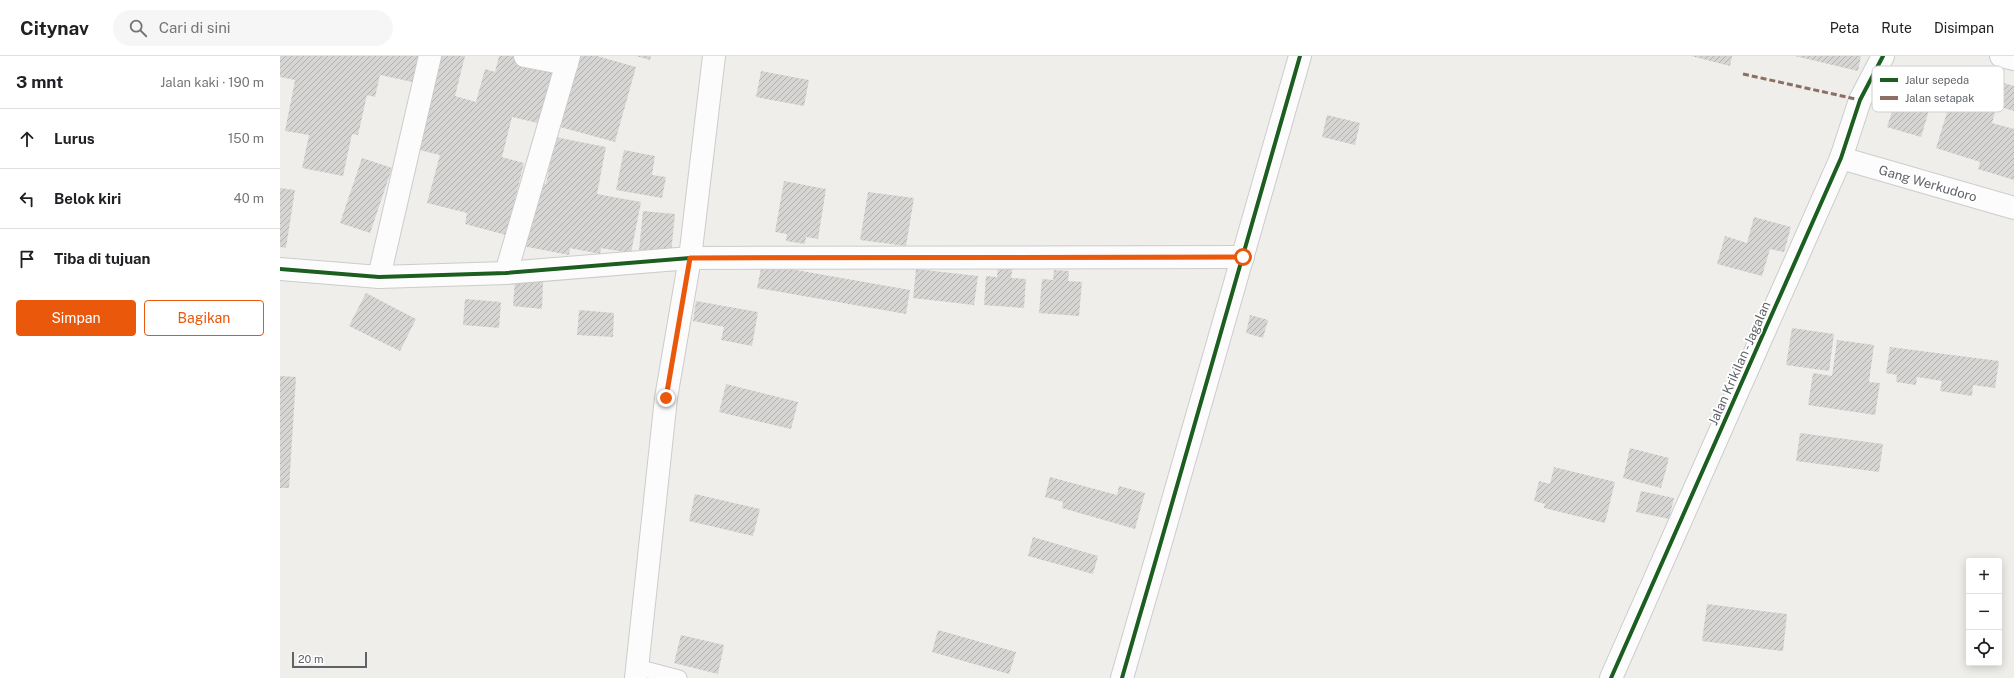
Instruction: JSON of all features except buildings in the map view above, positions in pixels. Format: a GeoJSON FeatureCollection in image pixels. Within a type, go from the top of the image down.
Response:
{"type":"FeatureCollection","features":[{"type":"Feature","properties":{"kind":"street"},"geometry":{"type":"LineString","coordinates":[[379,277],[430,56]]}},
{"type":"Feature","properties":{"kind":"street"},"geometry":{"type":"LineString","coordinates":[[506,273],[568,60],[525,56]]}},
{"type":"Feature","properties":{"kind":"street"},"geometry":{"type":"LineString","coordinates":[[637,672],[666,398],[690,258],[714,56]]}},
{"type":"Feature","properties":{"kind":"street"},"geometry":{"type":"LineString","coordinates":[[1122,678],[1300,56]]}},
{"type":"Feature","properties":{"kind":"street","name":"Jalan Krikilan - Jagalan"},"geometry":{"type":"LineString","coordinates":[[1878,66],[1883,56]]}},
{"type":"Feature","properties":{"kind":"street"},"geometry":{"type":"LineString","coordinates":[[2001,56],[2014,59]]}},
{"type":"Feature","properties":{"kind":"street","name":"Jalan Krikilan - Jagalan"},"geometry":{"type":"LineString","coordinates":[[1611,678],[1841,158],[1860,100],[1872,77]]}},
{"type":"Feature","properties":{"kind":"street","name":"Gang Werkudoro"},"geometry":{"type":"LineString","coordinates":[[1841,158],[2014,208]]}},
{"type":"Feature","properties":{"kind":"street"},"geometry":{"type":"LineString","coordinates":[[280,269],[379,277],[506,273],[690,258],[1243,257]]}},
{"type":"Feature","properties":{"kind":"lane"},"geometry":{"type":"LineString","coordinates":[[637,672],[679,678]]}},
{"type":"Feature","properties":{"kind":"marked path"},"geometry":{"type":"LineString","coordinates":[[1743,74],[1860,100]]}},
{"type":"Feature","properties":{"kind":"cycle path"},"geometry":{"type":"LineString","coordinates":[[1122,678],[1300,56]]}},
{"type":"Feature","properties":{"kind":"cycle path"},"geometry":{"type":"LineString","coordinates":[[1878,66],[1883,56]]}},
{"type":"Feature","properties":{"kind":"cycle path"},"geometry":{"type":"LineString","coordinates":[[1611,678],[1841,158],[1860,100],[1872,77]]}},
{"type":"Feature","properties":{"kind":"cycle path"},"geometry":{"type":"LineString","coordinates":[[280,269],[379,277],[506,273],[690,258],[1243,257]]}},
{"type":"Feature","properties":{"kind":"route"},"geometry":{"type":"LineString","coordinates":[[666,398],[690,258],[1243,257]]}}]}
